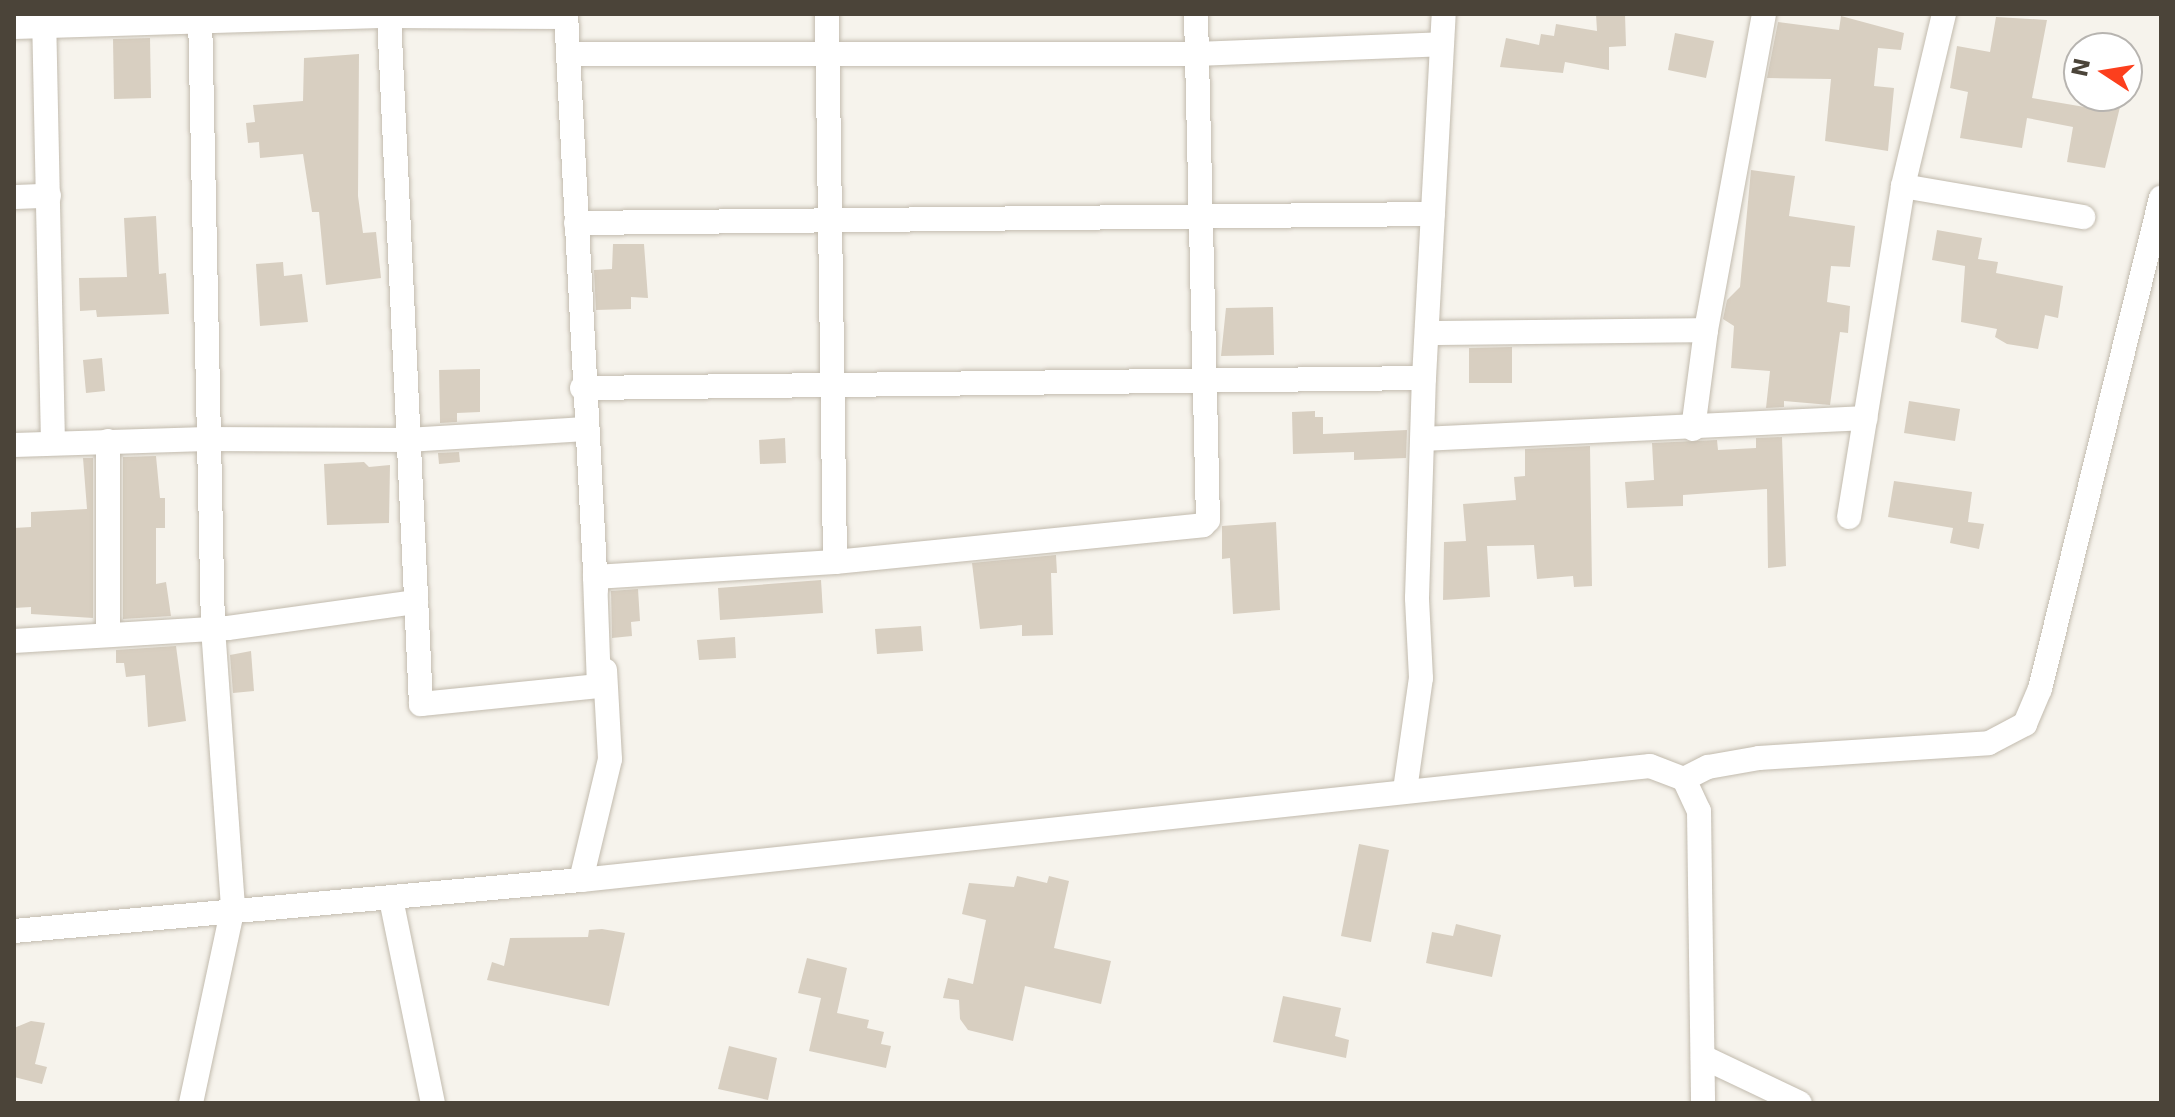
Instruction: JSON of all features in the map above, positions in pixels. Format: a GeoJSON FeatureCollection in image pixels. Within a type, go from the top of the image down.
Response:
{"type":"FeatureCollection","features":[{"type":"Feature","properties":{"kind":"street"},"geometry":{"type":"LineString","coordinates":[[827,14],[835,562]]}},
{"type":"Feature","properties":{"kind":"street"},"geometry":{"type":"LineString","coordinates":[[595,577],[835,562],[1203,525],[1208,520],[1196,14]]}},
{"type":"Feature","properties":{"kind":"street"},"geometry":{"type":"LineString","coordinates":[[1405,790],[1421,678],[1417,598],[1424,378],[1444,14]]}},
{"type":"Feature","properties":{"kind":"street"},"geometry":{"type":"LineString","coordinates":[[1693,429],[1706,330],[1764,14]]}},
{"type":"Feature","properties":{"kind":"street"},"geometry":{"type":"LineString","coordinates":[[1849,517],[1903,186],[1944,14]]}},
{"type":"Feature","properties":{"kind":"street"},"geometry":{"type":"LineString","coordinates":[[14,27],[44,20],[389,16],[566,16],[599,686],[421,704],[389,16]]}},
{"type":"Feature","properties":{"kind":"street"},"geometry":{"type":"LineString","coordinates":[[191,1103],[233,907],[213,629],[200,18]]}},
{"type":"Feature","properties":{"kind":"street"},"geometry":{"type":"LineString","coordinates":[[44,20],[53,443]]}},
{"type":"Feature","properties":{"kind":"street"},"geometry":{"type":"LineString","coordinates":[[568,54],[828,57],[1196,54],[1441,44]]}},
{"type":"Feature","properties":{"kind":"street"},"geometry":{"type":"LineString","coordinates":[[1903,186],[2083,217]]}},
{"type":"Feature","properties":{"kind":"street"},"geometry":{"type":"LineString","coordinates":[[14,197],[49,196]]}},
{"type":"Feature","properties":{"kind":"street"},"geometry":{"type":"LineString","coordinates":[[1684,779],[1708,767],[1759,758],[1989,743],[2025,724],[2040,689],[2161,198]]}},
{"type":"Feature","properties":{"kind":"street"},"geometry":{"type":"LineString","coordinates":[[576,223],[1433,214]]}},
{"type":"Feature","properties":{"kind":"street"},"geometry":{"type":"LineString","coordinates":[[1427,333],[1706,330]]}},
{"type":"Feature","properties":{"kind":"street"},"geometry":{"type":"LineString","coordinates":[[582,388],[1424,378]]}},
{"type":"Feature","properties":{"kind":"street"},"geometry":{"type":"LineString","coordinates":[[1423,439],[1693,429],[1866,418]]}},
{"type":"Feature","properties":{"kind":"street"},"geometry":{"type":"LineString","coordinates":[[14,445],[207,439],[407,440],[586,429]]}},
{"type":"Feature","properties":{"kind":"street"},"geometry":{"type":"LineString","coordinates":[[108,441],[108,635]]}},
{"type":"Feature","properties":{"kind":"street"},"geometry":{"type":"LineString","coordinates":[[581,880],[612,733],[595,577]]}},
{"type":"Feature","properties":{"kind":"street"},"geometry":{"type":"LineString","coordinates":[[14,641],[213,629],[416,602]]}},
{"type":"Feature","properties":{"kind":"street"},"geometry":{"type":"LineString","coordinates":[[14,931],[233,907],[391,899],[581,880],[1632,766],[1671,770],[1684,779],[1699,811],[1703,1103]]}},
{"type":"Feature","properties":{"kind":"street"},"geometry":{"type":"LineString","coordinates":[[391,899],[433,1103]]}},
{"type":"Feature","properties":{"kind":"street"},"geometry":{"type":"LineString","coordinates":[[1703,1057],[1800,1103]]}},
{"type":"Feature","properties":{"kind":"building"},"geometry":{"type":"Polygon","coordinates":[[[1596,14],[1625,14],[1626,46],[1609,47],[1609,70],[1565,62],[1563,73],[1500,67],[1506,38],[1539,45],[1541,34],[1554,36],[1556,24],[1597,31],[1596,14]]]}},
{"type":"Feature","properties":{"kind":"building"},"geometry":{"type":"Polygon","coordinates":[[[1841,16],[1904,33],[1901,50],[1878,48],[1874,86],[1894,88],[1888,151],[1825,141],[1831,79],[1767,78],[1778,22],[1839,30],[1841,16]]]}},
{"type":"Feature","properties":{"kind":"building"},"geometry":{"type":"Polygon","coordinates":[[[1996,17],[2047,20],[2032,98],[2063,103],[2063,112],[2119,112],[2105,168],[2067,162],[2073,127],[2027,118],[2022,148],[1960,138],[1968,92],[1950,88],[1957,46],[1990,52],[1996,17]]]}},
{"type":"Feature","properties":{"kind":"building"},"geometry":{"type":"Polygon","coordinates":[[[1675,33],[1714,41],[1706,78],[1668,70],[1675,33]]]}},
{"type":"Feature","properties":{"kind":"building"},"geometry":{"type":"Polygon","coordinates":[[[150,38],[151,98],[114,99],[113,39],[150,38]]]}},
{"type":"Feature","properties":{"kind":"building"},"geometry":{"type":"Polygon","coordinates":[[[359,54],[358,196],[363,233],[376,232],[381,278],[326,285],[319,212],[312,212],[303,154],[260,158],[259,142],[248,143],[246,123],[255,122],[253,105],[303,101],[304,58],[359,54]]]}},
{"type":"Feature","properties":{"kind":"building"},"geometry":{"type":"Polygon","coordinates":[[[1751,170],[1795,176],[1789,216],[1855,226],[1850,267],[1831,266],[1827,302],[1850,306],[1848,333],[1840,332],[1830,405],[1784,401],[1784,407],[1766,408],[1770,371],[1731,368],[1734,326],[1723,319],[1727,300],[1740,287],[1751,170]]]}},
{"type":"Feature","properties":{"kind":"building"},"geometry":{"type":"Polygon","coordinates":[[[156,216],[159,274],[166,273],[169,314],[97,317],[96,310],[80,311],[79,278],[127,277],[124,218],[156,216]]]}},
{"type":"Feature","properties":{"kind":"building"},"geometry":{"type":"Polygon","coordinates":[[[1937,230],[1982,238],[1978,259],[1998,262],[1996,273],[2063,286],[2058,318],[2045,315],[2038,349],[2007,344],[1995,337],[1997,329],[1961,322],[1965,266],[1932,260],[1937,230]]]}},
{"type":"Feature","properties":{"kind":"building"},"geometry":{"type":"Polygon","coordinates":[[[613,244],[644,244],[648,298],[631,297],[631,309],[596,310],[594,270],[612,269],[613,244]]]}},
{"type":"Feature","properties":{"kind":"building"},"geometry":{"type":"Polygon","coordinates":[[[283,262],[284,276],[302,274],[308,322],[260,326],[256,264],[283,262]]]}},
{"type":"Feature","properties":{"kind":"building"},"geometry":{"type":"Polygon","coordinates":[[[1273,307],[1274,355],[1221,356],[1226,308],[1273,307]]]}},
{"type":"Feature","properties":{"kind":"building"},"geometry":{"type":"Polygon","coordinates":[[[1512,347],[1512,383],[1469,383],[1469,348],[1512,347]]]}},
{"type":"Feature","properties":{"kind":"building"},"geometry":{"type":"Polygon","coordinates":[[[102,358],[105,391],[86,393],[83,360],[102,358]]]}},
{"type":"Feature","properties":{"kind":"building"},"geometry":{"type":"Polygon","coordinates":[[[480,369],[480,412],[457,413],[457,422],[440,423],[439,370],[480,369]]]}},
{"type":"Feature","properties":{"kind":"building"},"geometry":{"type":"Polygon","coordinates":[[[1909,401],[1960,409],[1955,441],[1904,433],[1909,401]]]}},
{"type":"Feature","properties":{"kind":"building"},"geometry":{"type":"Polygon","coordinates":[[[1315,411],[1315,417],[1323,417],[1323,434],[1407,430],[1406,458],[1354,460],[1354,452],[1293,454],[1292,412],[1315,411]]]}},
{"type":"Feature","properties":{"kind":"building"},"geometry":{"type":"Polygon","coordinates":[[[1782,437],[1786,566],[1768,568],[1767,489],[1683,495],[1683,506],[1627,508],[1625,482],[1654,480],[1652,443],[1717,440],[1718,450],[1756,448],[1756,438],[1782,437]]]}},
{"type":"Feature","properties":{"kind":"building"},"geometry":{"type":"Polygon","coordinates":[[[785,438],[786,463],[760,464],[759,440],[785,438]]]}},
{"type":"Feature","properties":{"kind":"building"},"geometry":{"type":"Polygon","coordinates":[[[1590,446],[1592,586],[1574,587],[1573,576],[1537,579],[1534,545],[1487,546],[1490,597],[1443,600],[1444,542],[1466,541],[1463,504],[1516,500],[1514,477],[1525,476],[1525,449],[1590,446]]]}},
{"type":"Feature","properties":{"kind":"building"},"geometry":{"type":"Polygon","coordinates":[[[459,452],[460,462],[439,464],[438,453],[459,452]]]}},
{"type":"Feature","properties":{"kind":"building"},"geometry":{"type":"Polygon","coordinates":[[[156,456],[160,498],[165,498],[165,528],[156,528],[156,584],[166,582],[171,616],[123,619],[123,457],[156,456]]]}},
{"type":"Feature","properties":{"kind":"building"},"geometry":{"type":"Polygon","coordinates":[[[83,458],[93,458],[93,618],[31,614],[31,607],[14,608],[14,528],[31,527],[31,512],[87,509],[83,458]]]}},
{"type":"Feature","properties":{"kind":"building"},"geometry":{"type":"Polygon","coordinates":[[[364,462],[369,467],[390,465],[389,523],[327,525],[324,464],[364,462]]]}},
{"type":"Feature","properties":{"kind":"building"},"geometry":{"type":"Polygon","coordinates":[[[1894,481],[1972,492],[1968,522],[1984,524],[1979,549],[1950,543],[1953,528],[1888,517],[1894,481]]]}},
{"type":"Feature","properties":{"kind":"building"},"geometry":{"type":"Polygon","coordinates":[[[1276,522],[1280,610],[1233,614],[1230,558],[1222,559],[1222,526],[1276,522]]]}},
{"type":"Feature","properties":{"kind":"building"},"geometry":{"type":"Polygon","coordinates":[[[1056,555],[1057,573],[1051,573],[1053,635],[1022,636],[1022,625],[980,629],[972,563],[1056,555]]]}},
{"type":"Feature","properties":{"kind":"building"},"geometry":{"type":"Polygon","coordinates":[[[821,580],[823,613],[720,620],[718,588],[821,580]]]}},
{"type":"Feature","properties":{"kind":"building"},"geometry":{"type":"Polygon","coordinates":[[[638,589],[640,621],[631,622],[632,636],[612,638],[611,591],[638,589]]]}},
{"type":"Feature","properties":{"kind":"building"},"geometry":{"type":"Polygon","coordinates":[[[921,626],[923,651],[877,654],[875,629],[921,626]]]}},
{"type":"Feature","properties":{"kind":"building"},"geometry":{"type":"Polygon","coordinates":[[[735,637],[736,658],[699,660],[697,640],[735,637]]]}},
{"type":"Feature","properties":{"kind":"building"},"geometry":{"type":"Polygon","coordinates":[[[176,646],[186,721],[148,727],[145,675],[126,677],[124,663],[116,663],[116,650],[176,646]]]}},
{"type":"Feature","properties":{"kind":"building"},"geometry":{"type":"Polygon","coordinates":[[[251,651],[254,691],[233,693],[230,655],[251,651]]]}},
{"type":"Feature","properties":{"kind":"building"},"geometry":{"type":"Polygon","coordinates":[[[1359,844],[1389,850],[1371,942],[1341,936],[1359,844]]]}},
{"type":"Feature","properties":{"kind":"building"},"geometry":{"type":"Polygon","coordinates":[[[1017,876],[1047,883],[1049,876],[1069,881],[1054,948],[1111,961],[1101,1004],[1025,986],[1013,1041],[968,1030],[960,1019],[959,1000],[943,998],[948,978],[973,984],[986,920],[962,914],[969,883],[1014,887],[1017,876]]]}},
{"type":"Feature","properties":{"kind":"building"},"geometry":{"type":"Polygon","coordinates":[[[1456,924],[1501,935],[1492,977],[1426,963],[1432,932],[1453,936],[1456,924]]]}},
{"type":"Feature","properties":{"kind":"building"},"geometry":{"type":"Polygon","coordinates":[[[589,930],[625,933],[609,1006],[487,980],[492,962],[504,966],[510,938],[588,937],[589,930]]]}},
{"type":"Feature","properties":{"kind":"building"},"geometry":{"type":"Polygon","coordinates":[[[807,958],[847,968],[837,1013],[869,1020],[867,1028],[884,1032],[881,1044],[891,1046],[886,1068],[809,1051],[821,998],[798,993],[807,958]]]}},
{"type":"Feature","properties":{"kind":"building"},"geometry":{"type":"Polygon","coordinates":[[[1283,996],[1341,1008],[1335,1036],[1349,1040],[1346,1058],[1273,1042],[1283,996]]]}},
{"type":"Feature","properties":{"kind":"building"},"geometry":{"type":"Polygon","coordinates":[[[31,1021],[45,1023],[35,1064],[47,1067],[42,1084],[14,1077],[14,1028],[31,1021]]]}},
{"type":"Feature","properties":{"kind":"building"},"geometry":{"type":"Polygon","coordinates":[[[729,1046],[777,1058],[768,1100],[718,1089],[729,1046]]]}}]}
